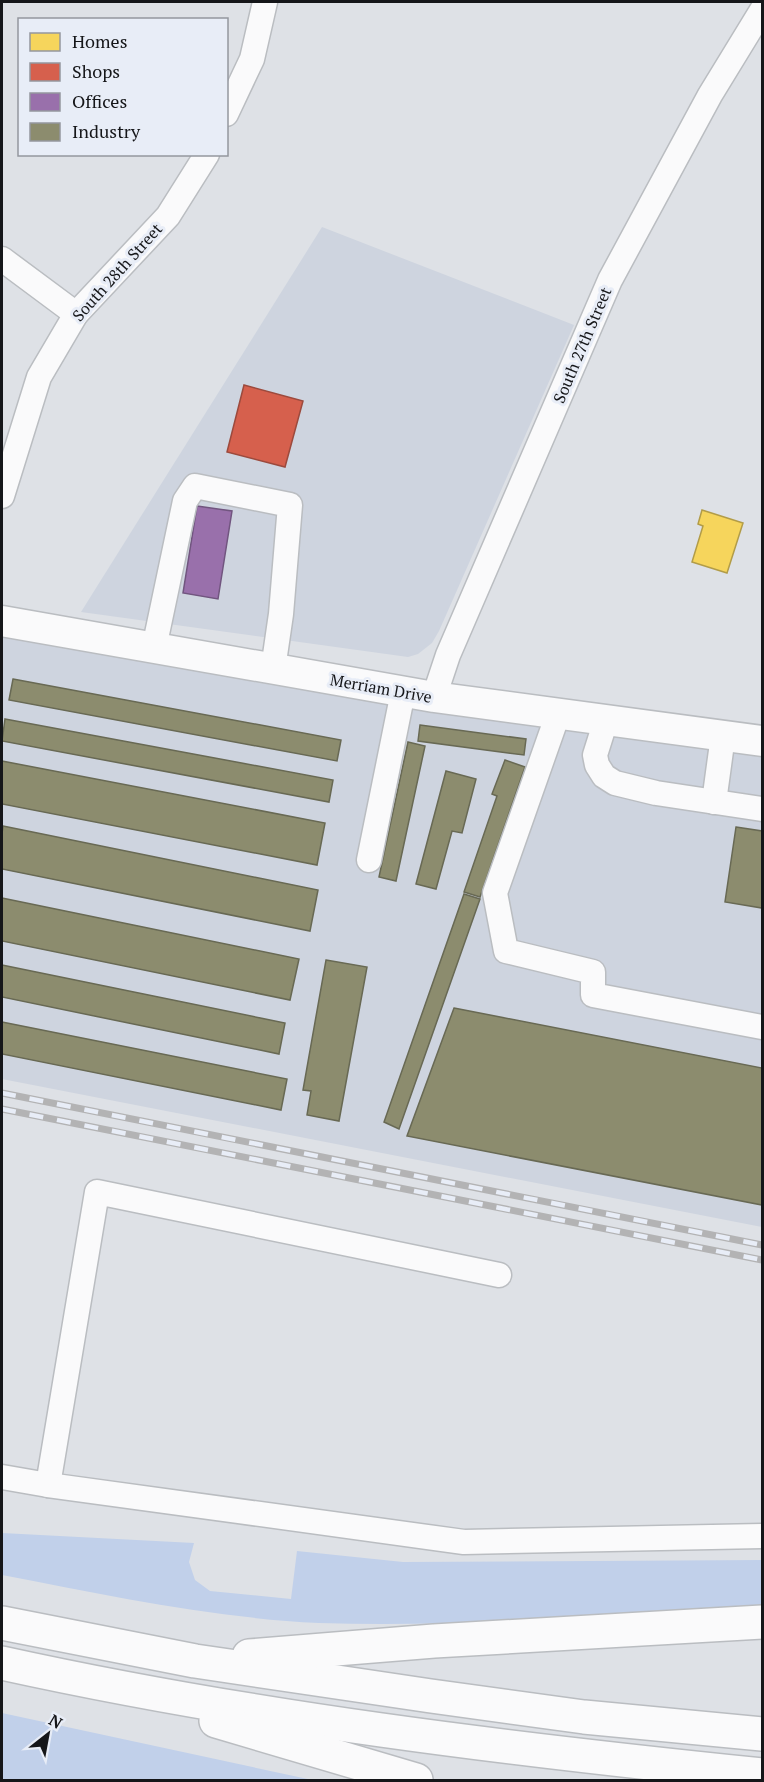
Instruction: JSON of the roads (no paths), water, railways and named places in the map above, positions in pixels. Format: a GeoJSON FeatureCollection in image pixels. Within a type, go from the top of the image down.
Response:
{"type":"FeatureCollection","features":[{"type":"Feature","properties":{"kind":"highway"},"geometry":{"type":"LineString","coordinates":[[195,1661],[434,1641],[762,1622]]}},
{"type":"Feature","properties":{"kind":"highway"},"geometry":{"type":"LineString","coordinates":[[2,1623],[195,1661],[431,1696],[572,1715],[762,1734]]}},
{"type":"Feature","properties":{"kind":"highway"},"geometry":{"type":"LineString","coordinates":[[2,1663],[71,1678],[303,1718],[513,1748],[762,1775]]}},
{"type":"Feature","properties":{"kind":"highway"},"geometry":{"type":"LineString","coordinates":[[71,1678],[416,1780]]}},
{"type":"Feature","properties":{"kind":"main road","name":"Merriam Drive"},"geometry":{"type":"LineString","coordinates":[[2,621],[434,697],[762,741]]}},
{"type":"Feature","properties":{"kind":"street"},"geometry":{"type":"LineString","coordinates":[[228,110],[252,59],[265,2]]}},
{"type":"Feature","properties":{"kind":"street","name":"South 27th Street"},"geometry":{"type":"LineString","coordinates":[[434,697],[453,644],[610,280],[710,95],[762,10]]}},
{"type":"Feature","properties":{"kind":"street","name":"South 28th Street"},"geometry":{"type":"LineString","coordinates":[[2,496],[39,377],[76,314],[168,216],[206,156]]}},
{"type":"Feature","properties":{"kind":"street"},"geometry":{"type":"LineString","coordinates":[[2,259],[76,314]]}},
{"type":"Feature","properties":{"kind":"street"},"geometry":{"type":"LineString","coordinates":[[154,648],[185,501],[195,486],[290,505],[281,614],[273,669]]}},
{"type":"Feature","properties":{"kind":"street"},"geometry":{"type":"LineString","coordinates":[[369,860],[403,692]]}},
{"type":"Feature","properties":{"kind":"street"},"geometry":{"type":"LineString","coordinates":[[558,714],[495,893],[506,951],[593,972],[593,995],[762,1027]]}},
{"type":"Feature","properties":{"kind":"street"},"geometry":{"type":"LineString","coordinates":[[606,720],[596,755],[597,765],[604,776],[615,783],[656,793],[762,809]]}},
{"type":"Feature","properties":{"kind":"street"},"geometry":{"type":"LineString","coordinates":[[714,802],[723,736]]}},
{"type":"Feature","properties":{"kind":"street"},"geometry":{"type":"LineString","coordinates":[[48,1485],[97,1192],[499,1275]]}},
{"type":"Feature","properties":{"kind":"street"},"geometry":{"type":"LineString","coordinates":[[2,1477],[464,1542],[762,1536]]}},
{"type":"Feature","properties":{"kind":"railway"},"geometry":{"type":"LineString","coordinates":[[2,1093],[762,1245]]}},
{"type":"Feature","properties":{"kind":"railway"},"geometry":{"type":"LineString","coordinates":[[2,1109],[762,1260]]}}]}
